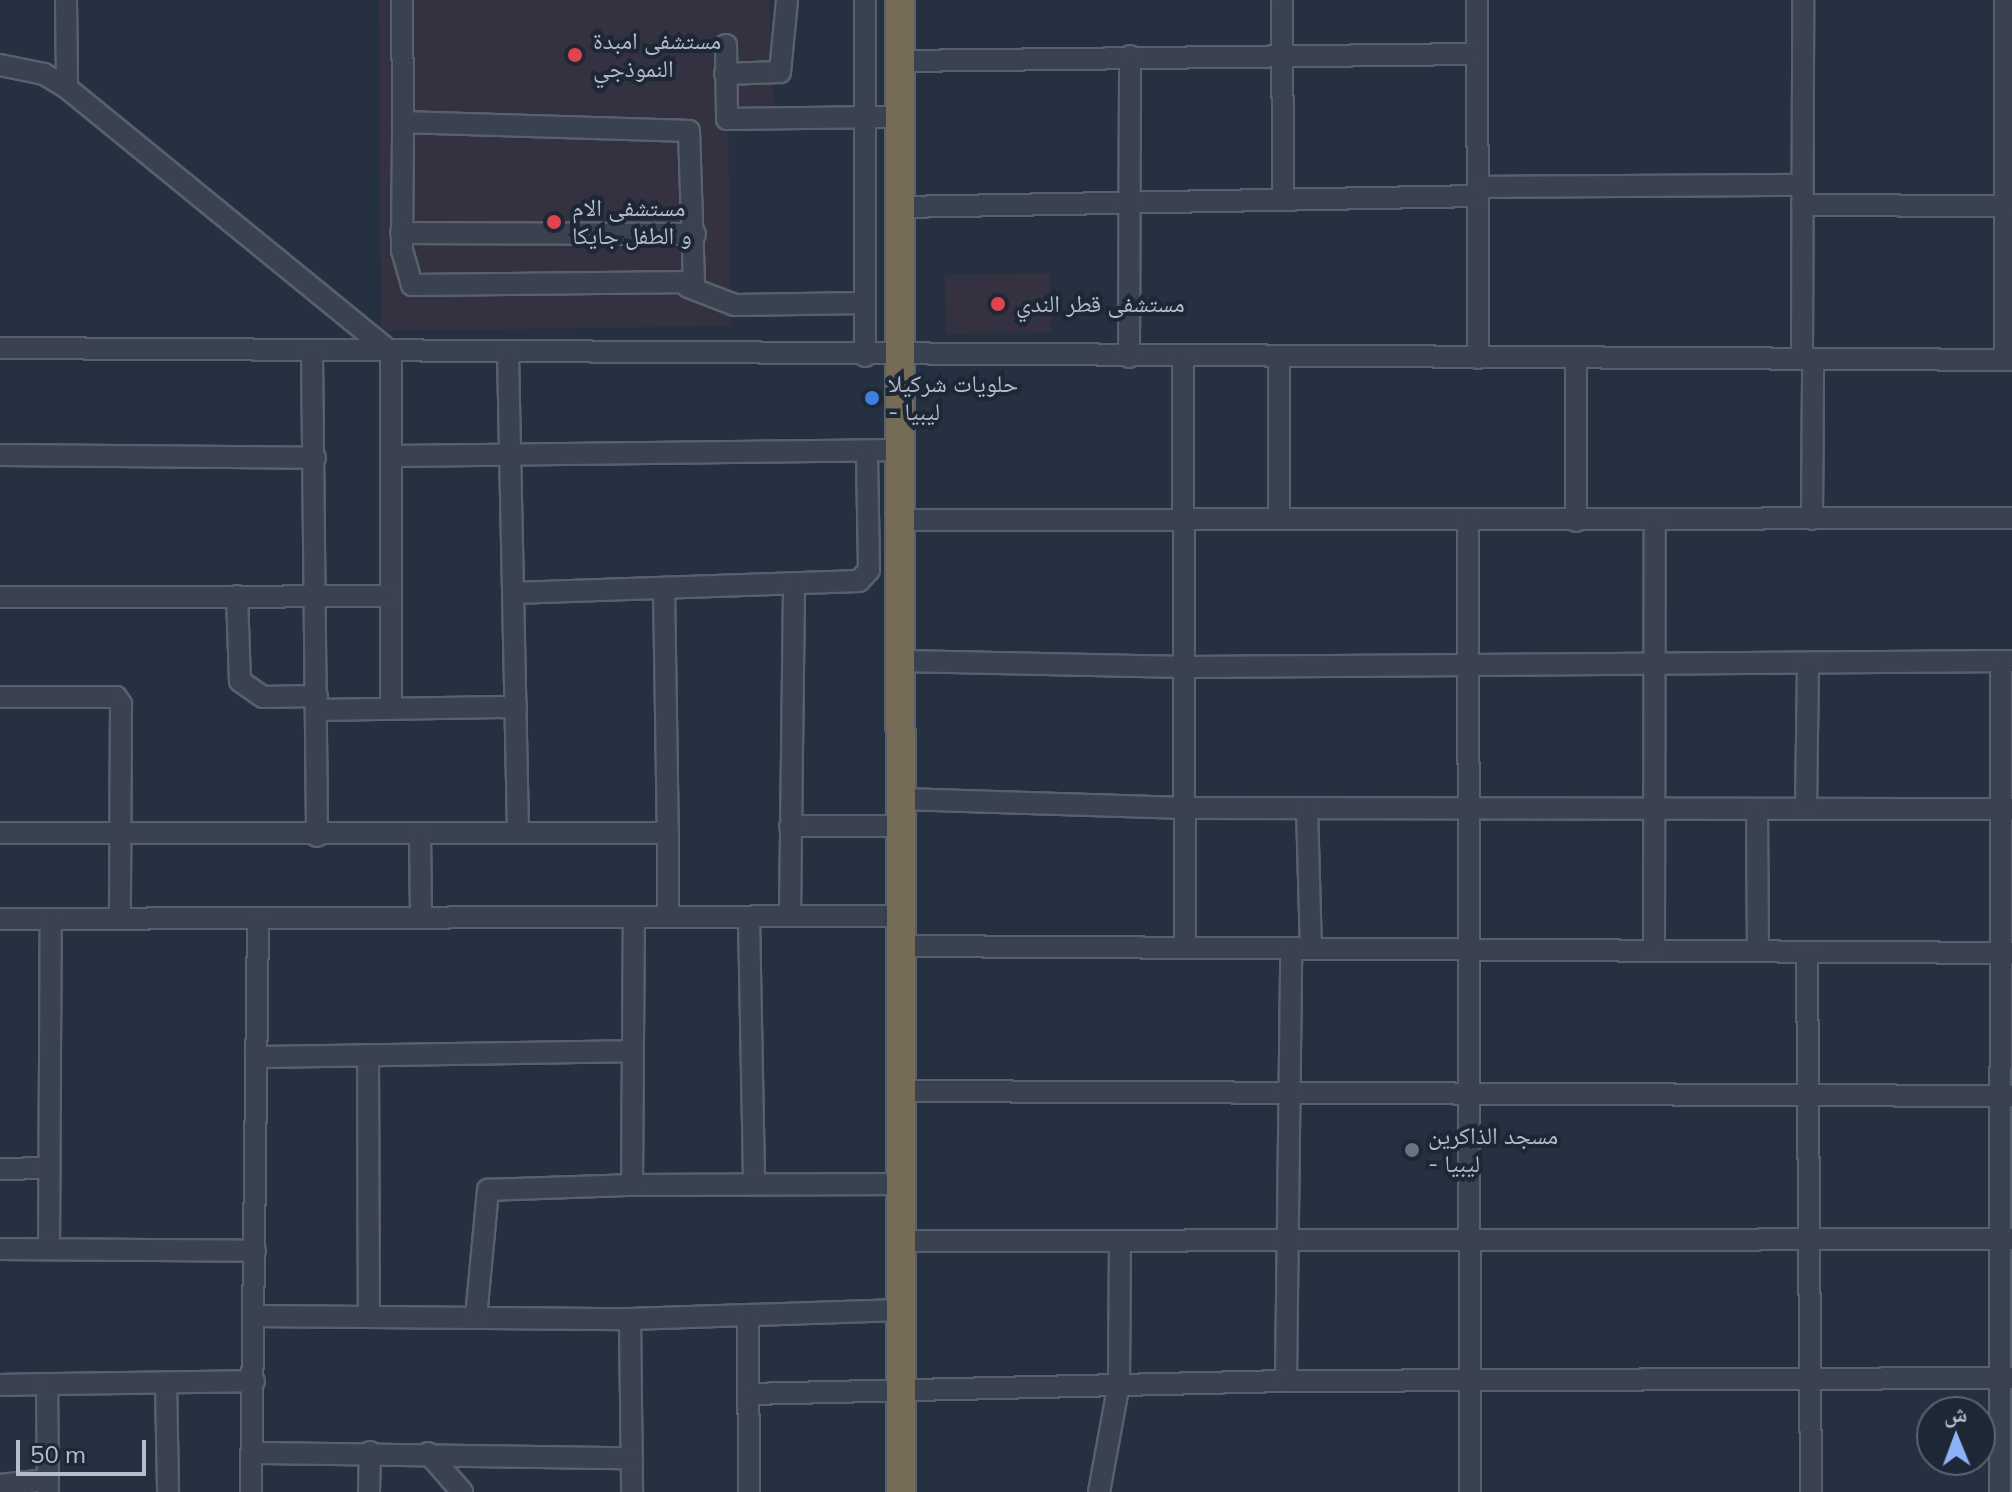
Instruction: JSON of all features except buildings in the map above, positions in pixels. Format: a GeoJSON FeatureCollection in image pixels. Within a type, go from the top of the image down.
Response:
{"type":"FeatureCollection","features":[{"type":"Feature","properties":{"kind":"highway"},"geometry":{"type":"LineString","coordinates":[[900,0],[904,520],[901,1492]]}},
{"type":"Feature","properties":{"kind":"street"},"geometry":{"type":"LineString","coordinates":[[66,0],[67,88]]}},
{"type":"Feature","properties":{"kind":"street"},"geometry":{"type":"LineString","coordinates":[[402,0],[401,233],[405,279],[412,285],[688,287],[735,305],[865,303]]}},
{"type":"Feature","properties":{"kind":"street"},"geometry":{"type":"LineString","coordinates":[[725,74],[780,72],[787,0]]}},
{"type":"Feature","properties":{"kind":"street"},"geometry":{"type":"LineString","coordinates":[[865,0],[865,356]]}},
{"type":"Feature","properties":{"kind":"street"},"geometry":{"type":"LineString","coordinates":[[1282,0],[1283,199]]}},
{"type":"Feature","properties":{"kind":"street"},"geometry":{"type":"LineString","coordinates":[[1477,0],[1478,358]]}},
{"type":"Feature","properties":{"kind":"street"},"geometry":{"type":"LineString","coordinates":[[1803,0],[1801,195],[1812,519]]}},
{"type":"Feature","properties":{"kind":"street"},"geometry":{"type":"LineString","coordinates":[[0,348],[865,356],[2008,360],[2008,58],[2005,0]]}},
{"type":"Feature","properties":{"kind":"street"},"geometry":{"type":"LineString","coordinates":[[726,45],[727,119],[901,117]]}},
{"type":"Feature","properties":{"kind":"street"},"geometry":{"type":"LineString","coordinates":[[901,61],[1476,54]]}},
{"type":"Feature","properties":{"kind":"street"},"geometry":{"type":"LineString","coordinates":[[1129,357],[1130,56]]}},
{"type":"Feature","properties":{"kind":"street"},"geometry":{"type":"LineString","coordinates":[[0,65],[44,74],[67,88],[391,352]]}},
{"type":"Feature","properties":{"kind":"street"},"geometry":{"type":"LineString","coordinates":[[403,122],[682,126],[692,138],[695,234],[688,287]]}},
{"type":"Feature","properties":{"kind":"street"},"geometry":{"type":"LineString","coordinates":[[901,207],[1478,192],[1801,195],[2008,206]]}},
{"type":"Feature","properties":{"kind":"street"},"geometry":{"type":"LineString","coordinates":[[401,233],[695,234]]}},
{"type":"Feature","properties":{"kind":"street"},"geometry":{"type":"LineString","coordinates":[[312,351],[319,596],[317,836]]}},
{"type":"Feature","properties":{"kind":"street"},"geometry":{"type":"LineString","coordinates":[[391,352],[391,709]]}},
{"type":"Feature","properties":{"kind":"street"},"geometry":{"type":"LineString","coordinates":[[508,353],[518,832]]}},
{"type":"Feature","properties":{"kind":"street"},"geometry":{"type":"LineString","coordinates":[[1183,357],[1185,946]]}},
{"type":"Feature","properties":{"kind":"street"},"geometry":{"type":"LineString","coordinates":[[1279,358],[1279,518]]}},
{"type":"Feature","properties":{"kind":"street"},"geometry":{"type":"LineString","coordinates":[[1576,359],[1576,521]]}},
{"type":"Feature","properties":{"kind":"street"},"geometry":{"type":"LineString","coordinates":[[392,456],[867,453],[902,450]]}},
{"type":"Feature","properties":{"kind":"street"},"geometry":{"type":"LineString","coordinates":[[513,593],[859,581],[869,570],[867,453]]}},
{"type":"Feature","properties":{"kind":"street"},"geometry":{"type":"LineString","coordinates":[[0,455],[315,458]]}},
{"type":"Feature","properties":{"kind":"street"},"geometry":{"type":"LineString","coordinates":[[904,520],[1279,518],[1655,522],[2012,518]]}},
{"type":"Feature","properties":{"kind":"street"},"geometry":{"type":"LineString","coordinates":[[1468,520],[1470,1492]]}},
{"type":"Feature","properties":{"kind":"street"},"geometry":{"type":"LineString","coordinates":[[1654,949],[1655,522]]}},
{"type":"Feature","properties":{"kind":"street"},"geometry":{"type":"LineString","coordinates":[[790,916],[794,584]]}},
{"type":"Feature","properties":{"kind":"street"},"geometry":{"type":"LineString","coordinates":[[664,588],[668,916]]}},
{"type":"Feature","properties":{"kind":"street"},"geometry":{"type":"LineString","coordinates":[[237,596],[240,681],[263,697],[391,709],[516,707]]}},
{"type":"Feature","properties":{"kind":"street"},"geometry":{"type":"LineString","coordinates":[[0,597],[390,596]]}},
{"type":"Feature","properties":{"kind":"street"},"geometry":{"type":"LineString","coordinates":[[903,661],[1185,667],[2006,661],[2006,1378],[2000,1492]]}},
{"type":"Feature","properties":{"kind":"street"},"geometry":{"type":"LineString","coordinates":[[1806,809],[1808,663]]}},
{"type":"Feature","properties":{"kind":"street"},"geometry":{"type":"LineString","coordinates":[[0,697],[116,697],[124,714],[120,919]]}},
{"type":"Feature","properties":{"kind":"street"},"geometry":{"type":"LineString","coordinates":[[790,826],[902,812],[1185,808],[2006,810]]}},
{"type":"Feature","properties":{"kind":"street"},"geometry":{"type":"LineString","coordinates":[[1286,1381],[1290,1097],[1307,808]]}},
{"type":"Feature","properties":{"kind":"street"},"geometry":{"type":"LineString","coordinates":[[1757,809],[1758,951]]}},
{"type":"Feature","properties":{"kind":"street"},"geometry":{"type":"LineString","coordinates":[[0,833],[317,836],[668,833]]}},
{"type":"Feature","properties":{"kind":"street"},"geometry":{"type":"LineString","coordinates":[[420,834],[421,918]]}},
{"type":"Feature","properties":{"kind":"street"},"geometry":{"type":"LineString","coordinates":[[0,919],[903,916]]}},
{"type":"Feature","properties":{"kind":"street"},"geometry":{"type":"LineString","coordinates":[[632,1185],[634,917]]}},
{"type":"Feature","properties":{"kind":"street"},"geometry":{"type":"LineString","coordinates":[[749,917],[754,1182]]}},
{"type":"Feature","properties":{"kind":"street"},"geometry":{"type":"LineString","coordinates":[[49,1248],[51,919]]}},
{"type":"Feature","properties":{"kind":"street"},"geometry":{"type":"LineString","coordinates":[[251,1492],[254,1453],[258,919]]}},
{"type":"Feature","properties":{"kind":"street"},"geometry":{"type":"LineString","coordinates":[[902,946],[2006,953]]}},
{"type":"Feature","properties":{"kind":"street"},"geometry":{"type":"LineString","coordinates":[[1807,952],[1811,1492]]}},
{"type":"Feature","properties":{"kind":"street"},"geometry":{"type":"LineString","coordinates":[[256,1057],[633,1051]]}},
{"type":"Feature","properties":{"kind":"street"},"geometry":{"type":"LineString","coordinates":[[368,1055],[369,1316]]}},
{"type":"Feature","properties":{"kind":"street"},"geometry":{"type":"LineString","coordinates":[[901,1091],[1290,1097],[2006,1096]]}},
{"type":"Feature","properties":{"kind":"street"},"geometry":{"type":"LineString","coordinates":[[0,1169],[49,1168]]}},
{"type":"Feature","properties":{"kind":"street"},"geometry":{"type":"LineString","coordinates":[[476,1317],[488,1190],[754,1182],[901,1184]]}},
{"type":"Feature","properties":{"kind":"street"},"geometry":{"type":"LineString","coordinates":[[900,1241],[1809,1242],[2006,1239]]}},
{"type":"Feature","properties":{"kind":"street"},"geometry":{"type":"LineString","coordinates":[[1099,1492],[1119,1383],[1120,1241]]}},
{"type":"Feature","properties":{"kind":"street"},"geometry":{"type":"LineString","coordinates":[[0,1249],[255,1251]]}},
{"type":"Feature","properties":{"kind":"street"},"geometry":{"type":"LineString","coordinates":[[254,1316],[630,1319],[900,1310]]}},
{"type":"Feature","properties":{"kind":"street"},"geometry":{"type":"LineString","coordinates":[[748,1316],[749,1492]]}},
{"type":"Feature","properties":{"kind":"street"},"geometry":{"type":"LineString","coordinates":[[630,1319],[632,1492]]}},
{"type":"Feature","properties":{"kind":"street"},"geometry":{"type":"LineString","coordinates":[[749,1394],[1119,1383],[2006,1378]]}},
{"type":"Feature","properties":{"kind":"street"},"geometry":{"type":"LineString","coordinates":[[0,1385],[254,1381]]}},
{"type":"Feature","properties":{"kind":"street"},"geometry":{"type":"LineString","coordinates":[[166,1383],[168,1492]]}},
{"type":"Feature","properties":{"kind":"street"},"geometry":{"type":"LineString","coordinates":[[0,1485],[48,1486],[47,1384]]}},
{"type":"Feature","properties":{"kind":"street"},"geometry":{"type":"LineString","coordinates":[[254,1453],[370,1452],[632,1458]]}},
{"type":"Feature","properties":{"kind":"street"},"geometry":{"type":"LineString","coordinates":[[369,1492],[370,1452]]}},
{"type":"Feature","properties":{"kind":"street"},"geometry":{"type":"LineString","coordinates":[[428,1453],[462,1492]]}},
{"type":"Feature","properties":{"kind":"shaded area","name":"مستشفى الام و الطفل جايكا"},"geometry":{"type":"Polygon","coordinates":[[[379,0],[769,0],[774,110],[728,116],[731,326],[381,331],[379,0]]]}},
{"type":"Feature","properties":{"kind":"shaded area","name":"مستشفى قطر الندي"},"geometry":{"type":"Polygon","coordinates":[[[1050,273],[1051,332],[946,334],[945,275],[1050,273]]]}},
{"type":"Feature","properties":{"kind":"place","name":"مستشفى امبدة النموذجي"},"geometry":{"type":"Point","coordinates":[575,55]}},
{"type":"Feature","properties":{"kind":"place","name":"مستشفى الام و الطفل جايكا"},"geometry":{"type":"Point","coordinates":[554,222]}},
{"type":"Feature","properties":{"kind":"place","name":"مستشفى قطر الندي"},"geometry":{"type":"Point","coordinates":[998,304]}},
{"type":"Feature","properties":{"kind":"place","name":"حلويات شركيلا - ليبيا"},"geometry":{"type":"Point","coordinates":[872,398]}},
{"type":"Feature","properties":{"kind":"place","name":"مسجد الذاكرين - ليبيا"},"geometry":{"type":"Point","coordinates":[1412,1150]}}]}
